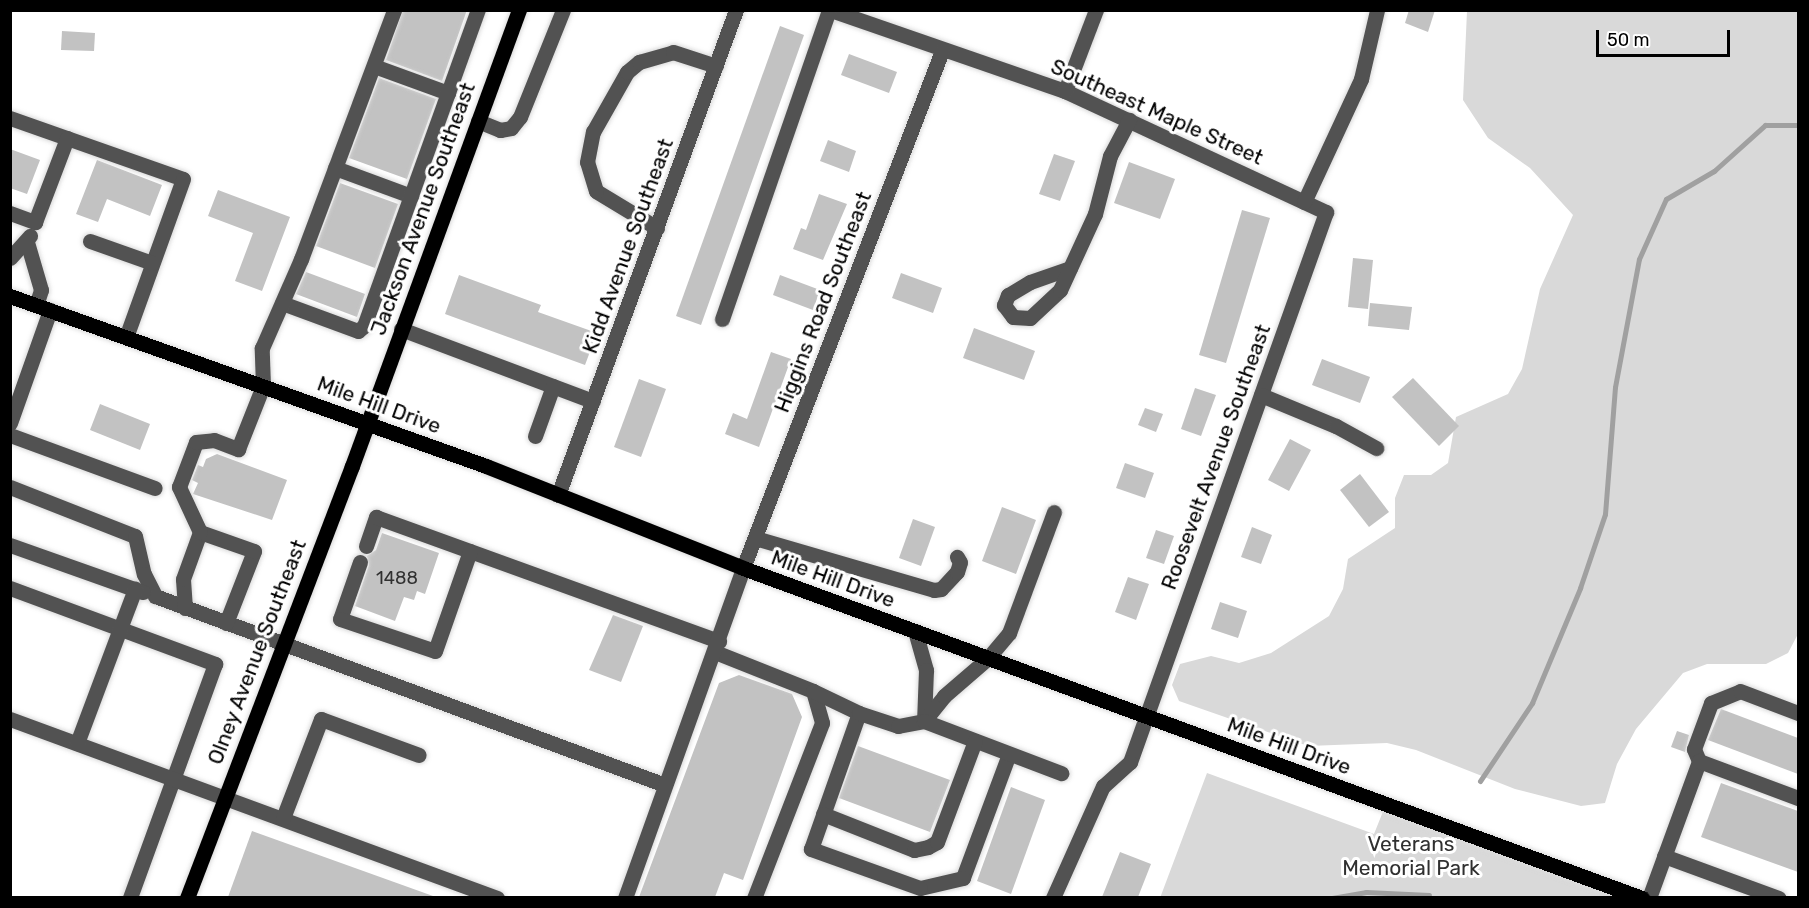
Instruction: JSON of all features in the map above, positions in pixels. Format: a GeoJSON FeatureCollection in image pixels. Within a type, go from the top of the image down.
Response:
{"type":"FeatureCollection","features":[{"type":"Feature","properties":{"kind":"main road","name":"Jackson Avenue Southeast"},"geometry":{"type":"LineString","coordinates":[[368,423],[519,10]]}},
{"type":"Feature","properties":{"kind":"main road","name":"Mile Hill Drive"},"geometry":{"type":"LineString","coordinates":[[10,296],[368,423],[743,568],[1146,716],[1613,892],[1642,897]]}},
{"type":"Feature","properties":{"kind":"main road","name":"Olney Avenue Southeast"},"geometry":{"type":"LineString","coordinates":[[187,897],[368,423]]}},
{"type":"Feature","properties":{"kind":"street"},"geometry":{"type":"LineString","coordinates":[[226,623],[254,551],[201,532],[179,488],[196,442],[214,440],[238,448],[263,386],[262,348],[335,168],[394,10]]}},
{"type":"Feature","properties":{"kind":"street"},"geometry":{"type":"LineString","coordinates":[[282,303],[358,331],[364,326],[478,10]]}},
{"type":"Feature","properties":{"kind":"street"},"geometry":{"type":"LineString","coordinates":[[478,121],[500,130],[511,128],[520,117],[563,10]]}},
{"type":"Feature","properties":{"kind":"street","name":"Kidd Avenue Southeast"},"geometry":{"type":"LineString","coordinates":[[558,495],[736,10]]}},
{"type":"Feature","properties":{"kind":"street"},"geometry":{"type":"LineString","coordinates":[[722,319],[830,10]]}},
{"type":"Feature","properties":{"kind":"street","name":"Southeast Maple Street"},"geometry":{"type":"LineString","coordinates":[[830,10],[942,51],[1065,91],[1326,212]]}},
{"type":"Feature","properties":{"kind":"street"},"geometry":{"type":"LineString","coordinates":[[1065,91],[1096,10]]}},
{"type":"Feature","properties":{"kind":"street"},"geometry":{"type":"LineString","coordinates":[[1304,202],[1360,79],[1377,10]]}},
{"type":"Feature","properties":{"kind":"street","name":"Higgins Road Southeast"},"geometry":{"type":"LineString","coordinates":[[625,897],[717,647],[743,568],[942,51]]}},
{"type":"Feature","properties":{"kind":"street"},"geometry":{"type":"LineString","coordinates":[[657,228],[596,191],[587,162],[593,132],[627,72],[639,62],[673,52],[716,66]]}},
{"type":"Feature","properties":{"kind":"street"},"geometry":{"type":"LineString","coordinates":[[374,66],[448,93]]}},
{"type":"Feature","properties":{"kind":"street"},"geometry":{"type":"LineString","coordinates":[[10,118],[183,179],[126,337]]}},
{"type":"Feature","properties":{"kind":"street"},"geometry":{"type":"LineString","coordinates":[[1070,268],[1095,214],[1110,156],[1129,120]]}},
{"type":"Feature","properties":{"kind":"street"},"geometry":{"type":"LineString","coordinates":[[10,258],[27,242],[67,138]]}},
{"type":"Feature","properties":{"kind":"street"},"geometry":{"type":"LineString","coordinates":[[335,168],[411,196]]}},
{"type":"Feature","properties":{"kind":"street","name":"Roosevelt Avenue Southeast"},"geometry":{"type":"LineString","coordinates":[[1053,897],[1103,786],[1130,762],[1326,212]]}},
{"type":"Feature","properties":{"kind":"street"},"geometry":{"type":"LineString","coordinates":[[10,213],[35,222]]}},
{"type":"Feature","properties":{"kind":"street"},"geometry":{"type":"LineString","coordinates":[[10,423],[43,307],[41,290],[27,242]]}},
{"type":"Feature","properties":{"kind":"street"},"geometry":{"type":"LineString","coordinates":[[90,242],[152,263]]}},
{"type":"Feature","properties":{"kind":"street"},"geometry":{"type":"LineString","coordinates":[[401,329],[593,401]]}},
{"type":"Feature","properties":{"kind":"street"},"geometry":{"type":"LineString","coordinates":[[535,436],[553,386]]}},
{"type":"Feature","properties":{"kind":"street"},"geometry":{"type":"LineString","coordinates":[[1260,395],[1336,426],[1376,448]]}},
{"type":"Feature","properties":{"kind":"street"},"geometry":{"type":"LineString","coordinates":[[10,435],[155,488]]}},
{"type":"Feature","properties":{"kind":"street"},"geometry":{"type":"LineString","coordinates":[[10,487],[135,536],[144,574],[154,596]]}},
{"type":"Feature","properties":{"kind":"street"},"geometry":{"type":"LineString","coordinates":[[924,721],[944,696],[988,658],[1009,633],[1054,512]]}},
{"type":"Feature","properties":{"kind":"street"},"geometry":{"type":"LineString","coordinates":[[366,546],[376,517],[717,647],[859,713],[898,726],[924,721],[1061,773]]}},
{"type":"Feature","properties":{"kind":"street"},"geometry":{"type":"LineString","coordinates":[[185,608],[183,579],[201,532]]}},
{"type":"Feature","properties":{"kind":"street"},"geometry":{"type":"LineString","coordinates":[[755,538],[934,590],[941,589],[957,572],[960,562],[957,557]]}},
{"type":"Feature","properties":{"kind":"street"},"geometry":{"type":"LineString","coordinates":[[10,545],[665,785]]}},
{"type":"Feature","properties":{"kind":"street"},"geometry":{"type":"LineString","coordinates":[[360,562],[340,619],[435,651],[470,551]]}},
{"type":"Feature","properties":{"kind":"street"},"geometry":{"type":"LineString","coordinates":[[10,588],[215,664],[130,897]]}},
{"type":"Feature","properties":{"kind":"street"},"geometry":{"type":"LineString","coordinates":[[77,743],[135,589]]}},
{"type":"Feature","properties":{"kind":"street"},"geometry":{"type":"LineString","coordinates":[[915,631],[926,670],[924,721]]}},
{"type":"Feature","properties":{"kind":"street"},"geometry":{"type":"LineString","coordinates":[[754,897],[822,723],[813,691]]}},
{"type":"Feature","properties":{"kind":"street"},"geometry":{"type":"LineString","coordinates":[[1649,897],[1699,761],[1694,749],[1711,703],[1740,691],[1798,713]]}},
{"type":"Feature","properties":{"kind":"street"},"geometry":{"type":"LineString","coordinates":[[859,713],[811,849],[920,888],[963,878],[1010,754]]}},
{"type":"Feature","properties":{"kind":"street"},"geometry":{"type":"LineString","coordinates":[[10,719],[497,897]]}},
{"type":"Feature","properties":{"kind":"street"},"geometry":{"type":"LineString","coordinates":[[283,818],[321,719],[419,754]]}},
{"type":"Feature","properties":{"kind":"street"},"geometry":{"type":"LineString","coordinates":[[823,814],[914,850],[928,847],[937,842],[975,741]]}},
{"type":"Feature","properties":{"kind":"street"},"geometry":{"type":"LineString","coordinates":[[1699,761],[1798,798]]}},
{"type":"Feature","properties":{"kind":"street"},"geometry":{"type":"LineString","coordinates":[[1664,856],[1779,897]]}},
{"type":"Feature","properties":{"kind":"green space"},"geometry":{"type":"Polygon","coordinates":[[[1467,11],[1798,11],[1798,634],[1788,653],[1766,664],[1707,664],[1683,673],[1636,729],[1617,764],[1605,803],[1581,806],[1515,789],[1416,750],[1387,743],[1308,746],[1179,701],[1172,685],[1180,664],[1211,656],[1239,663],[1271,653],[1329,616],[1343,589],[1348,559],[1395,528],[1395,498],[1404,475],[1431,475],[1448,463],[1456,417],[1508,394],[1522,369],[1540,289],[1573,215],[1530,168],[1488,138],[1463,100],[1467,11]]]}},
{"type":"Feature","properties":{"kind":"green space","name":"Veterans Memorial Park"},"geometry":{"type":"Polygon","coordinates":[[[1207,773],[1374,834],[1386,804],[1642,898],[1160,898],[1207,773]]]}},
{"type":"Feature","properties":{"kind":"building"},"geometry":{"type":"Polygon","coordinates":[[[403,10],[467,10],[442,81],[386,60],[403,10]]]}},
{"type":"Feature","properties":{"kind":"building"},"geometry":{"type":"Polygon","coordinates":[[[1409,10],[1435,10],[1428,32],[1405,23],[1409,10]]]}},
{"type":"Feature","properties":{"kind":"building"},"geometry":{"type":"Polygon","coordinates":[[[780,26],[804,35],[701,325],[676,316],[780,26]]]}},
{"type":"Feature","properties":{"kind":"building"},"geometry":{"type":"Polygon","coordinates":[[[62,31],[95,33],[94,51],[61,50],[62,31]]]}},
{"type":"Feature","properties":{"kind":"building"},"geometry":{"type":"Polygon","coordinates":[[[849,54],[897,72],[889,93],[841,75],[849,54]]]}},
{"type":"Feature","properties":{"kind":"building"},"geometry":{"type":"Polygon","coordinates":[[[379,78],[436,99],[407,179],[349,158],[379,78]]]}},
{"type":"Feature","properties":{"kind":"building"},"geometry":{"type":"Polygon","coordinates":[[[828,140],[856,151],[849,172],[820,161],[828,140]]]}},
{"type":"Feature","properties":{"kind":"building"},"geometry":{"type":"Polygon","coordinates":[[[10,149],[40,160],[27,194],[10,188],[10,149]]]}},
{"type":"Feature","properties":{"kind":"building"},"geometry":{"type":"Polygon","coordinates":[[[1054,154],[1075,161],[1060,201],[1039,194],[1054,154]]]}},
{"type":"Feature","properties":{"kind":"building"},"geometry":{"type":"Polygon","coordinates":[[[97,160],[162,185],[150,216],[107,199],[98,222],[76,214],[97,160]]]}},
{"type":"Feature","properties":{"kind":"building"},"geometry":{"type":"Polygon","coordinates":[[[1129,162],[1175,179],[1160,219],[1114,203],[1129,162]]]}},
{"type":"Feature","properties":{"kind":"building"},"geometry":{"type":"Polygon","coordinates":[[[340,183],[398,204],[375,268],[316,246],[340,183]]]}},
{"type":"Feature","properties":{"kind":"building"},"geometry":{"type":"Polygon","coordinates":[[[218,190],[290,217],[262,291],[235,281],[253,233],[208,216],[218,190]]]}},
{"type":"Feature","properties":{"kind":"building"},"geometry":{"type":"Polygon","coordinates":[[[819,194],[847,204],[823,260],[793,249],[801,228],[806,230],[819,194]]]}},
{"type":"Feature","properties":{"kind":"building"},"geometry":{"type":"Polygon","coordinates":[[[1242,210],[1270,218],[1226,363],[1199,355],[1242,210]]]}},
{"type":"Feature","properties":{"kind":"building"},"geometry":{"type":"Polygon","coordinates":[[[1353,258],[1373,260],[1368,309],[1348,307],[1353,258]]]}},
{"type":"Feature","properties":{"kind":"building"},"geometry":{"type":"Polygon","coordinates":[[[306,272],[365,294],[357,317],[296,294],[306,272]]]}},
{"type":"Feature","properties":{"kind":"building"},"geometry":{"type":"Polygon","coordinates":[[[901,273],[942,288],[933,313],[892,298],[901,273]]]}},
{"type":"Feature","properties":{"kind":"building"},"geometry":{"type":"Polygon","coordinates":[[[459,275],[541,305],[538,312],[597,333],[585,365],[445,314],[459,275]]]}},
{"type":"Feature","properties":{"kind":"building"},"geometry":{"type":"Polygon","coordinates":[[[780,275],[820,290],[813,310],[773,295],[780,275]]]}},
{"type":"Feature","properties":{"kind":"building"},"geometry":{"type":"Polygon","coordinates":[[[1370,303],[1412,307],[1409,330],[1368,326],[1370,303]]]}},
{"type":"Feature","properties":{"kind":"building"},"geometry":{"type":"Polygon","coordinates":[[[974,328],[1035,351],[1024,380],[963,358],[974,328]]]}},
{"type":"Feature","properties":{"kind":"building"},"geometry":{"type":"Polygon","coordinates":[[[771,352],[791,359],[759,447],[725,434],[733,413],[747,419],[771,352]]]}},
{"type":"Feature","properties":{"kind":"building"},"geometry":{"type":"Polygon","coordinates":[[[1322,359],[1370,377],[1360,403],[1312,385],[1322,359]]]}},
{"type":"Feature","properties":{"kind":"building"},"geometry":{"type":"Polygon","coordinates":[[[1413,378],[1459,426],[1439,446],[1392,397],[1413,378]]]}},
{"type":"Feature","properties":{"kind":"building"},"geometry":{"type":"Polygon","coordinates":[[[639,379],[666,389],[641,457],[614,447],[639,379]]]}},
{"type":"Feature","properties":{"kind":"building"},"geometry":{"type":"Polygon","coordinates":[[[1195,388],[1216,395],[1201,436],[1181,429],[1195,388]]]}},
{"type":"Feature","properties":{"kind":"building"},"geometry":{"type":"Polygon","coordinates":[[[100,404],[150,424],[140,450],[90,430],[100,404]]]}},
{"type":"Feature","properties":{"kind":"building"},"geometry":{"type":"Polygon","coordinates":[[[1145,408],[1163,414],[1156,432],[1138,425],[1145,408]]]}},
{"type":"Feature","properties":{"kind":"building"},"geometry":{"type":"Polygon","coordinates":[[[1290,439],[1311,450],[1289,491],[1268,480],[1290,439]]]}},
{"type":"Feature","properties":{"kind":"building"},"geometry":{"type":"Polygon","coordinates":[[[217,454],[287,480],[272,520],[193,494],[198,483],[192,480],[198,465],[203,467],[206,459],[217,454]]]}},
{"type":"Feature","properties":{"kind":"building"},"geometry":{"type":"Polygon","coordinates":[[[1125,463],[1154,473],[1145,498],[1116,488],[1125,463]]]}},
{"type":"Feature","properties":{"kind":"building"},"geometry":{"type":"Polygon","coordinates":[[[1360,474],[1389,512],[1369,527],[1340,490],[1360,474]]]}},
{"type":"Feature","properties":{"kind":"building"},"geometry":{"type":"Polygon","coordinates":[[[1002,507],[1036,520],[1016,574],[982,561],[1002,507]]]}},
{"type":"Feature","properties":{"kind":"building"},"geometry":{"type":"Polygon","coordinates":[[[913,519],[935,527],[921,566],[899,558],[913,519]]]}},
{"type":"Feature","properties":{"kind":"building"},"geometry":{"type":"Polygon","coordinates":[[[1252,527],[1272,535],[1261,564],[1241,557],[1252,527]]]}},
{"type":"Feature","properties":{"kind":"building"},"geometry":{"type":"Polygon","coordinates":[[[1156,530],[1174,536],[1164,564],[1146,558],[1156,530]]]}},
{"type":"Feature","properties":{"kind":"building"},"geometry":{"type":"Polygon","coordinates":[[[382,533],[439,553],[425,594],[417,591],[414,600],[404,597],[395,621],[355,606],[369,565],[367,556],[376,550],[382,533]]]}},
{"type":"Feature","properties":{"kind":"building"},"geometry":{"type":"Polygon","coordinates":[[[1128,577],[1149,584],[1136,620],[1115,612],[1128,577]]]}},
{"type":"Feature","properties":{"kind":"building"},"geometry":{"type":"Polygon","coordinates":[[[1220,602],[1247,611],[1238,638],[1211,629],[1220,602]]]}},
{"type":"Feature","properties":{"kind":"building"},"geometry":{"type":"Polygon","coordinates":[[[613,615],[643,626],[621,682],[589,670],[613,615]]]}},
{"type":"Feature","properties":{"kind":"building"},"geometry":{"type":"Polygon","coordinates":[[[739,675],[792,694],[802,717],[743,880],[724,873],[715,897],[639,897],[719,683],[739,675]]]}},
{"type":"Feature","properties":{"kind":"building"},"geometry":{"type":"Polygon","coordinates":[[[1721,709],[1798,738],[1798,774],[1708,740],[1721,709]]]}},
{"type":"Feature","properties":{"kind":"building"},"geometry":{"type":"Polygon","coordinates":[[[1677,731],[1689,735],[1685,752],[1671,747],[1677,731]]]}},
{"type":"Feature","properties":{"kind":"building"},"geometry":{"type":"Polygon","coordinates":[[[858,746],[950,780],[930,832],[839,798],[858,746]]]}},
{"type":"Feature","properties":{"kind":"building"},"geometry":{"type":"Polygon","coordinates":[[[1721,783],[1798,811],[1798,872],[1701,837],[1721,783]]]}},
{"type":"Feature","properties":{"kind":"building"},"geometry":{"type":"Polygon","coordinates":[[[1011,787],[1045,800],[1011,894],[977,881],[1011,787]]]}},
{"type":"Feature","properties":{"kind":"building"},"geometry":{"type":"Polygon","coordinates":[[[252,831],[433,896],[433,897],[228,897],[252,831]]]}},
{"type":"Feature","properties":{"kind":"building"},"geometry":{"type":"Polygon","coordinates":[[[1120,852],[1151,864],[1138,897],[1102,897],[1120,852]]]}},
{"type":"Feature","properties":{"kind":"waterway"},"geometry":{"type":"LineString","coordinates":[[1480,781],[1532,703],[1580,588],[1605,514],[1615,387],[1639,259],[1666,199],[1714,171],[1765,125],[1798,125]]}},
{"type":"Feature","properties":{"kind":"waterway"},"geometry":{"type":"LineString","coordinates":[[1332,898],[1366,892],[1429,895]]}}]}
